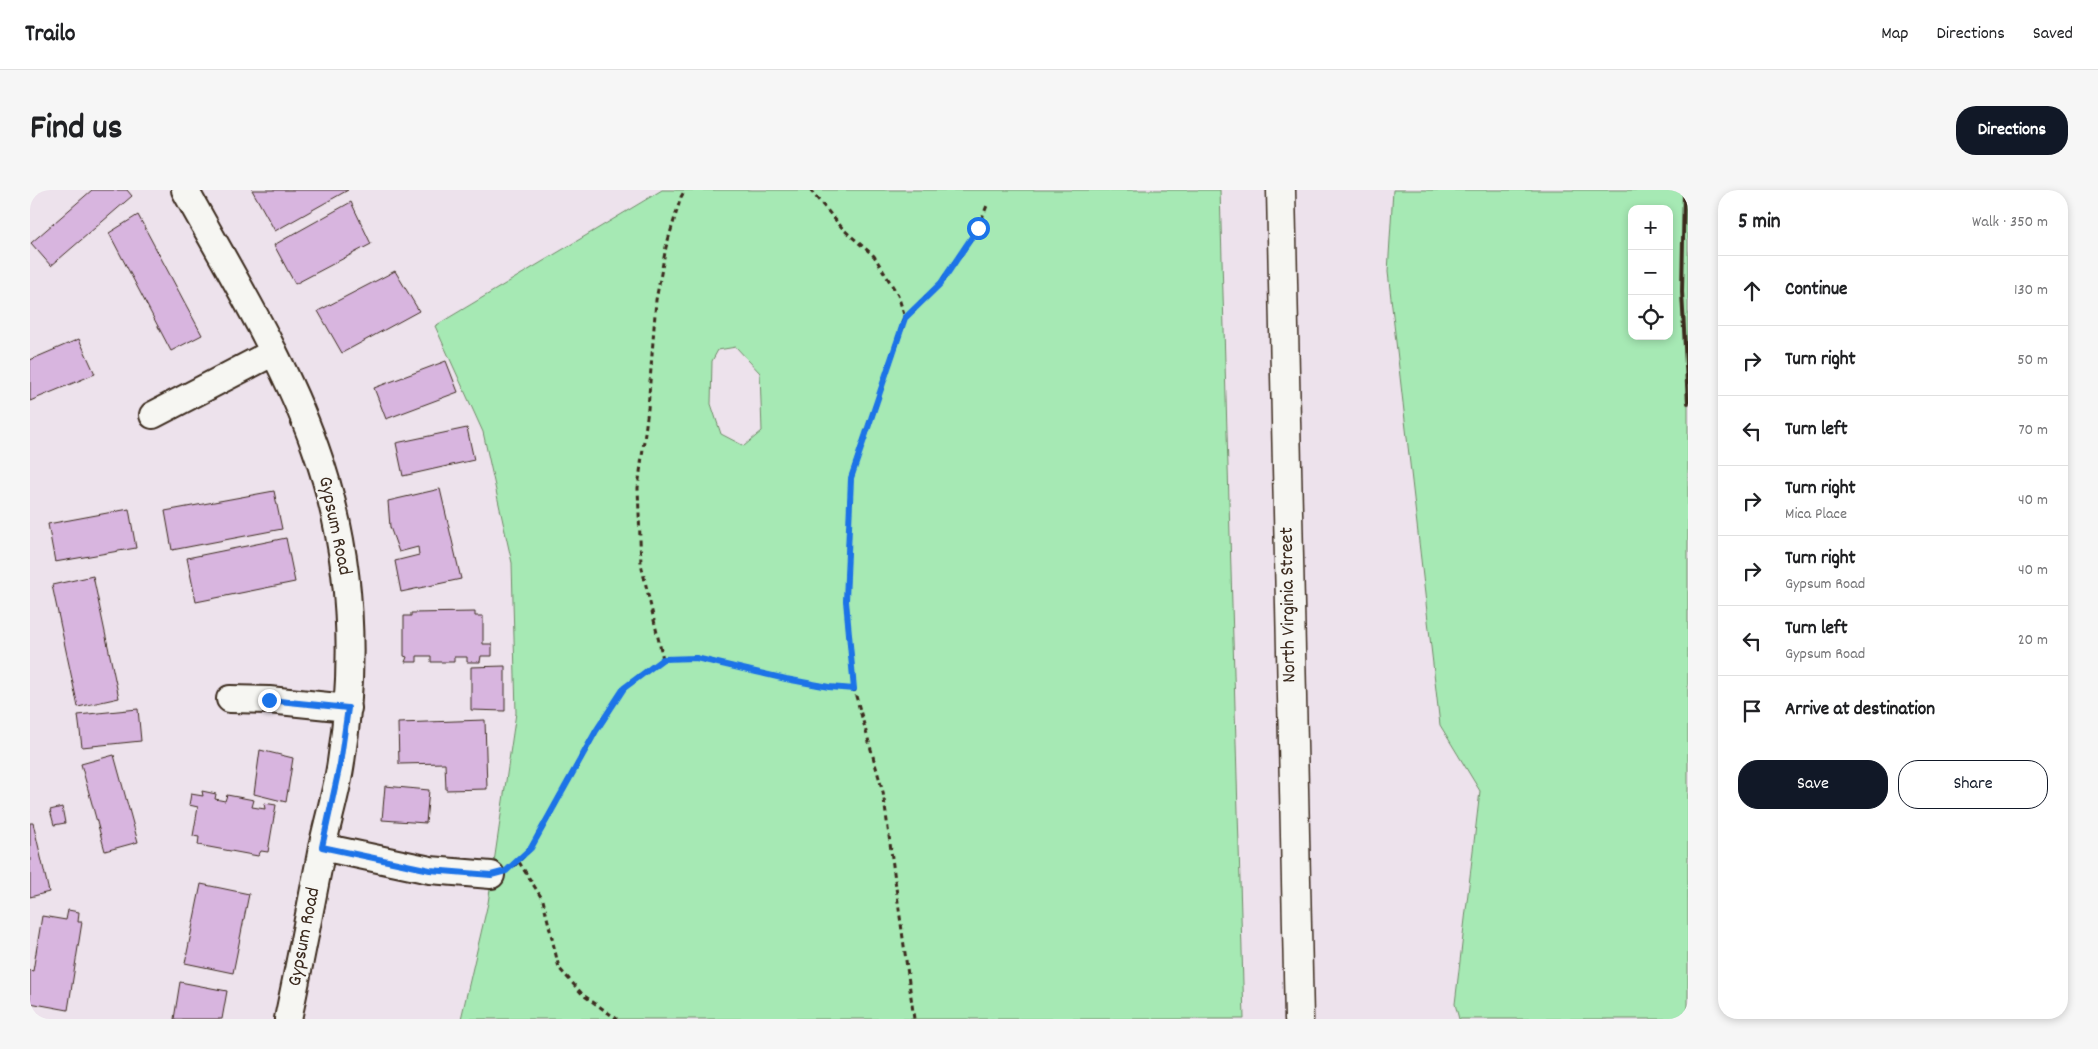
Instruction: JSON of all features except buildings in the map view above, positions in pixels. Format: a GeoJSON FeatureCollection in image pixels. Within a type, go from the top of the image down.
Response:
{"type":"FeatureCollection","features":[{"type":"Feature","properties":{"kind":"main road","name":"North Virginia Street"},"geometry":{"type":"LineString","coordinates":[[1281,190],[1300,1019]]}},
{"type":"Feature","properties":{"kind":"street","name":"Gypsum Road"},"geometry":{"type":"LineString","coordinates":[[185,190],[274,352],[316,447],[336,518],[347,581],[350,644],[348,708],[340,764],[288,1019]]}},
{"type":"Feature","properties":{"kind":"street"},"geometry":{"type":"LineString","coordinates":[[153,415],[274,352]]}},
{"type":"Feature","properties":{"kind":"street"},"geometry":{"type":"LineString","coordinates":[[230,699],[269,700],[348,708]]}},
{"type":"Feature","properties":{"kind":"street"},"geometry":{"type":"LineString","coordinates":[[322,847],[430,870],[491,875]]}},
{"type":"Feature","properties":{"kind":"path"},"geometry":{"type":"LineString","coordinates":[[663,659],[641,564],[638,488],[648,409],[656,300],[666,247],[681,196],[685,190]]}},
{"type":"Feature","properties":{"kind":"path"},"geometry":{"type":"LineString","coordinates":[[810,190],[844,230],[874,256],[898,295],[905,318]]}},
{"type":"Feature","properties":{"kind":"path"},"geometry":{"type":"LineString","coordinates":[[914,1019],[883,792],[854,689],[846,601],[851,478],[905,318],[941,283],[978,228],[988,203]]}},
{"type":"Feature","properties":{"kind":"path"},"geometry":{"type":"LineString","coordinates":[[491,875],[506,871],[519,862],[531,848],[596,731],[624,688],[663,659],[696,658],[786,679],[829,687],[854,689]]}},
{"type":"Feature","properties":{"kind":"path"},"geometry":{"type":"LineString","coordinates":[[519,862],[543,900],[559,968],[583,995],[618,1019]]}},
{"type":"Feature","properties":{"kind":"green space"},"geometry":{"type":"Polygon","coordinates":[[[662,190],[1220,190],[1244,1019],[461,1019],[488,903],[516,713],[512,563],[483,432],[435,326],[662,190]],[[736,347],[718,350],[712,361],[711,404],[721,434],[744,446],[762,431],[760,373],[736,347]]]}},
{"type":"Feature","properties":{"kind":"green space"},"geometry":{"type":"Polygon","coordinates":[[[1393,190],[1688,190],[1688,1019],[1459,1019],[1455,1004],[1480,791],[1440,725],[1388,272],[1393,190]]]}},
{"type":"Feature","properties":{"kind":"railway"},"geometry":{"type":"LineString","coordinates":[[1684,190],[1682,292],[1688,403]]}},
{"type":"Feature","properties":{"kind":"route"},"geometry":{"type":"LineString","coordinates":[[269,700],[348,708],[340,764],[322,847],[375,860],[430,870],[491,875],[506,871],[519,862],[531,848],[596,731],[624,688],[663,659],[696,658],[786,679],[829,687],[854,689],[846,601],[851,478],[905,318],[941,283],[978,228]]}}]}
